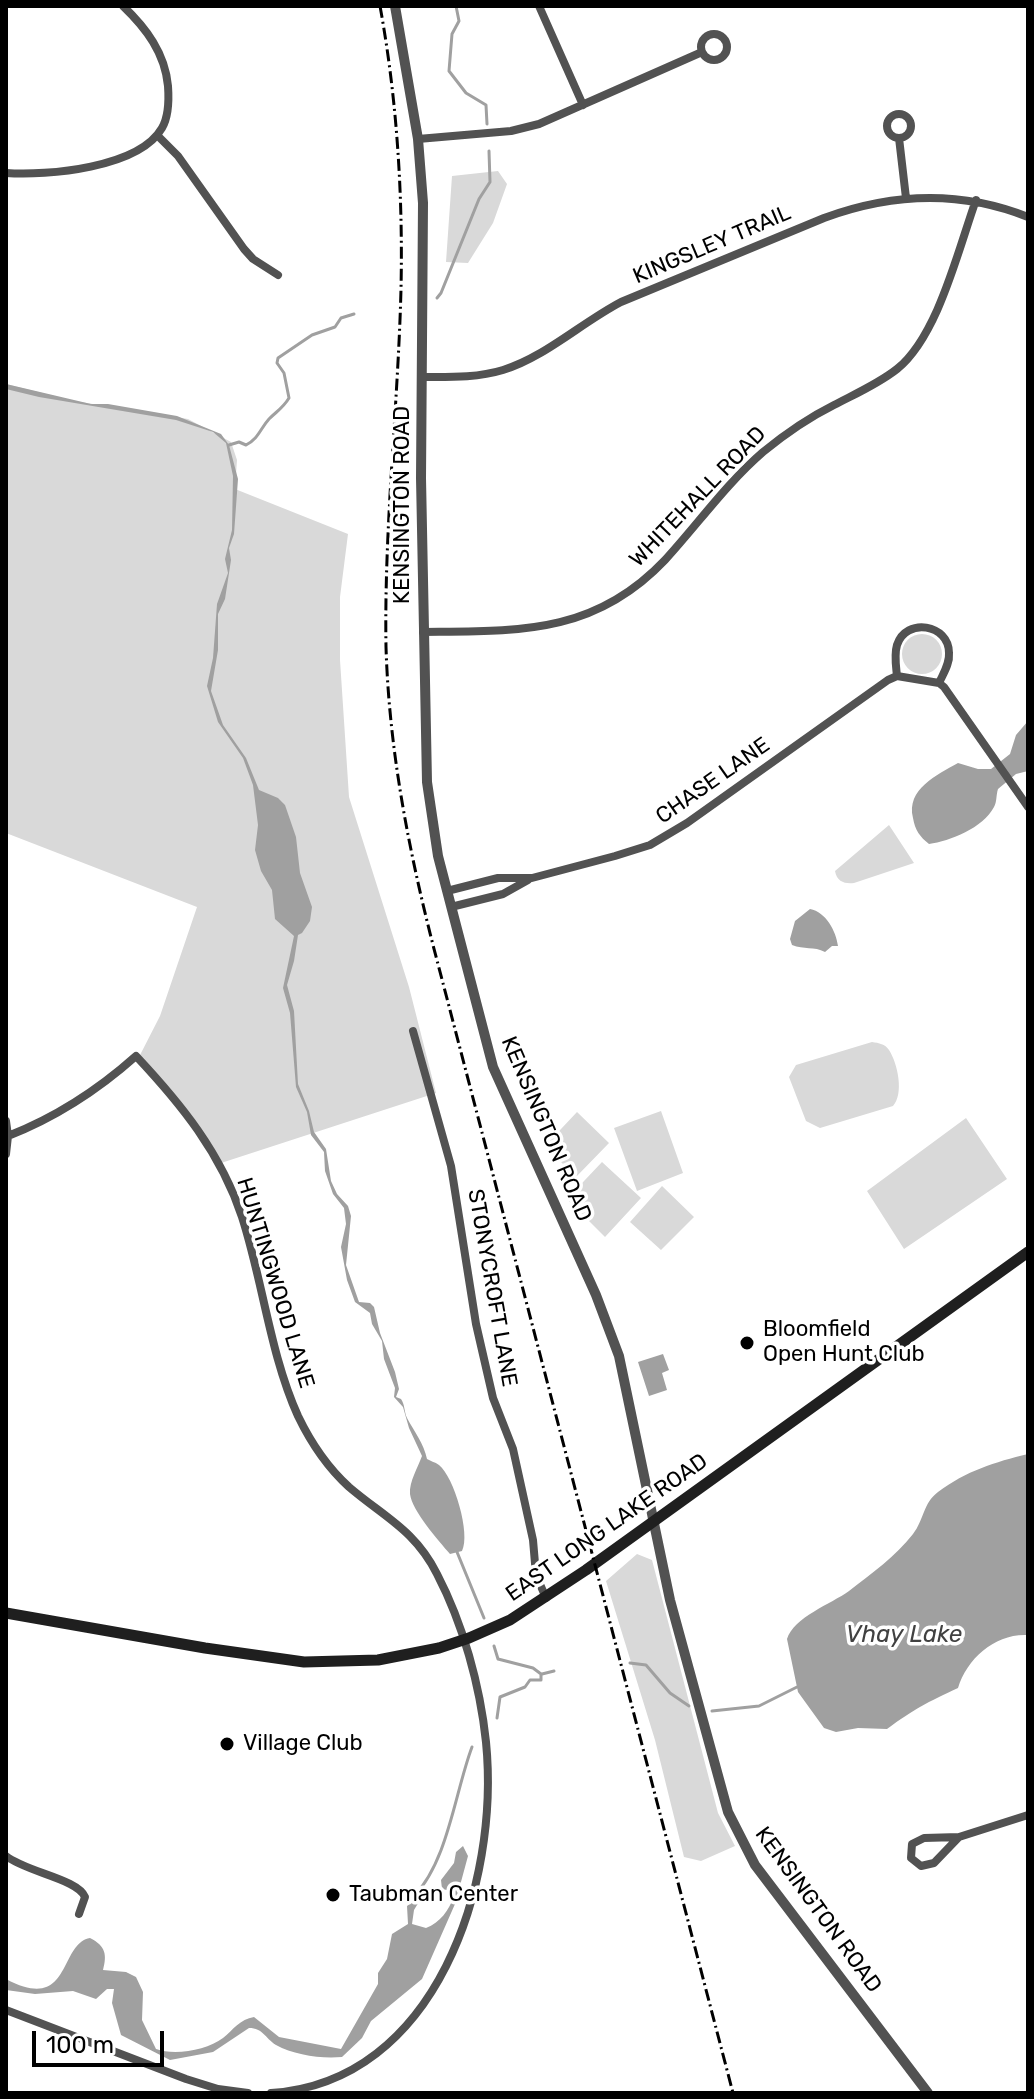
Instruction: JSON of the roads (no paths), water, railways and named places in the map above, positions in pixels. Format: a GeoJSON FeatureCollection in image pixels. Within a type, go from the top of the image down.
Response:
{"type":"FeatureCollection","features":[{"type":"Feature","properties":{"kind":"main road","name":"EAST LONG LAKE ROAD"},"geometry":{"type":"LineString","coordinates":[[6,1613],[231,1653],[304,1662],[378,1660],[463,1640],[510,1620],[546,1598],[1028,1252]]}},
{"type":"Feature","properties":{"kind":"street"},"geometry":{"type":"LineString","coordinates":[[6,173],[75,171],[125,154],[157,135],[168,112],[164,66],[153,41],[123,6]]}},
{"type":"Feature","properties":{"kind":"street","name":"KENSINGTON ROAD"},"geometry":{"type":"LineString","coordinates":[[395,6],[418,139],[423,217],[423,632],[428,805],[451,907],[493,1067],[596,1295],[619,1356],[670,1600],[715,1773],[734,1828],[755,1865],[928,2093]]}},
{"type":"Feature","properties":{"kind":"street"},"geometry":{"type":"LineString","coordinates":[[539,6],[583,105]]}},
{"type":"Feature","properties":{"kind":"street"},"geometry":{"type":"LineString","coordinates":[[418,139],[539,124],[702,52]]}},
{"type":"Feature","properties":{"kind":"street"},"geometry":{"type":"LineString","coordinates":[[157,135],[178,156],[244,249],[253,259],[278,275]]}},
{"type":"Feature","properties":{"kind":"street"},"geometry":{"type":"LineString","coordinates":[[899,138],[906,198]]}},
{"type":"Feature","properties":{"kind":"street","name":"KINGSLEY TRAIL"},"geometry":{"type":"LineString","coordinates":[[423,377],[465,376],[506,369],[528,359],[600,313],[647,291],[832,215],[869,204],[906,198],[951,197],[976,200],[1028,217]]}},
{"type":"Feature","properties":{"kind":"street","name":"WHITEHALL ROAD"},"geometry":{"type":"LineString","coordinates":[[423,632],[511,630],[557,624],[602,607],[640,582],[666,559],[729,486],[775,442],[824,410],[888,376],[908,359],[927,332],[976,200]]}},
{"type":"Feature","properties":{"kind":"street"},"geometry":{"type":"LineString","coordinates":[[939,683],[947,666],[949,650],[940,632],[927,627],[913,628],[901,638],[895,656],[897,676],[939,683],[948,691],[1028,807]]}},
{"type":"Feature","properties":{"kind":"street","name":"CHASE LANE"},"geometry":{"type":"LineString","coordinates":[[451,907],[503,894],[532,878],[633,851],[666,837],[897,676]]}},
{"type":"Feature","properties":{"kind":"street","name":"CHASE LANE"},"geometry":{"type":"LineString","coordinates":[[447,891],[498,878],[532,878]]}},
{"type":"Feature","properties":{"kind":"street","name":"STONYCROFT LANE"},"geometry":{"type":"LineString","coordinates":[[413,1031],[453,1174],[476,1324],[493,1398],[513,1449],[533,1540],[536,1575],[546,1598]]}},
{"type":"Feature","properties":{"kind":"street","name":"HUNTINGWOOD LANE"},"geometry":{"type":"LineString","coordinates":[[8,1136],[54,1114],[136,1056],[147,1067],[193,1122],[225,1176],[242,1217],[285,1379],[309,1437],[339,1478],[402,1526],[420,1545],[439,1577],[463,1640]]}},
{"type":"Feature","properties":{"kind":"street"},"geometry":{"type":"LineString","coordinates":[[6,1121],[6,1154]]}},
{"type":"Feature","properties":{"kind":"street"},"geometry":{"type":"LineString","coordinates":[[271,2093],[323,2083],[383,2050],[425,2002],[457,1940],[472,1897],[481,1857],[487,1791],[482,1718],[463,1640]]}},
{"type":"Feature","properties":{"kind":"street"},"geometry":{"type":"LineString","coordinates":[[959,1837],[930,1866],[917,1865],[911,1858],[910,1849],[919,1838],[959,1837],[1027,1813]]}},
{"type":"Feature","properties":{"kind":"street"},"geometry":{"type":"LineString","coordinates":[[6,1856],[25,1868],[79,1887],[85,1897],[79,1914]]}},
{"type":"Feature","properties":{"kind":"street"},"geometry":{"type":"LineString","coordinates":[[6,2010],[186,2079],[218,2089],[248,2093]]}},
{"type":"Feature","properties":{"kind":"water"},"geometry":{"type":"Polygon","coordinates":[[[6,384],[91,404],[177,416],[221,434],[229,445],[238,479],[234,534],[229,548],[231,560],[225,599],[218,614],[218,650],[211,691],[223,725],[246,758],[259,790],[278,798],[285,805],[296,837],[300,873],[312,907],[310,921],[298,935],[287,985],[294,1011],[298,1084],[314,1132],[326,1149],[331,1181],[351,1216],[346,1265],[359,1302],[370,1303],[374,1307],[395,1372],[399,1389],[396,1397],[402,1401],[427,1459],[445,1471],[455,1493],[463,1519],[462,1551],[450,1554],[412,1501],[411,1485],[422,1456],[409,1428],[403,1407],[394,1397],[395,1388],[384,1359],[382,1341],[372,1324],[370,1313],[355,1302],[347,1280],[341,1247],[346,1224],[344,1208],[333,1194],[325,1171],[324,1152],[311,1135],[307,1112],[296,1087],[290,1013],[283,988],[294,936],[275,919],[272,890],[261,871],[255,850],[258,825],[253,785],[243,758],[218,722],[207,686],[213,658],[217,604],[228,573],[225,559],[232,530],[233,476],[226,443],[213,432],[176,420],[39,397],[6,389],[6,384]]]}},
{"type":"Feature","properties":{"kind":"water"},"geometry":{"type":"Polygon","coordinates":[[[1028,721],[1028,771],[1016,774],[998,789],[994,807],[974,827],[929,844],[917,830],[913,818],[914,799],[919,791],[958,763],[991,769],[1010,754],[1016,735],[1028,721]]]}},
{"type":"Feature","properties":{"kind":"water"},"geometry":{"type":"Polygon","coordinates":[[[810,909],[821,914],[829,923],[838,946],[832,946],[825,952],[792,945],[790,939],[795,921],[810,909]]]}},
{"type":"Feature","properties":{"kind":"water"},"geometry":{"type":"Polygon","coordinates":[[[663,1354],[669,1370],[662,1373],[667,1390],[649,1396],[638,1362],[663,1354]]]}},
{"type":"Feature","properties":{"kind":"water","name":"Vhay Lake"},"geometry":{"type":"Polygon","coordinates":[[[1028,1454],[1028,1635],[1016,1635],[994,1643],[968,1667],[958,1688],[921,1706],[887,1729],[858,1728],[836,1732],[824,1728],[798,1692],[787,1639],[791,1631],[891,1557],[913,1534],[929,1501],[938,1492],[981,1468],[1028,1454]]]}},
{"type":"Feature","properties":{"kind":"water"},"geometry":{"type":"Polygon","coordinates":[[[463,1846],[468,1856],[455,1904],[422,1979],[371,2021],[362,2038],[342,2057],[299,2054],[276,2045],[258,2030],[249,2028],[213,2052],[170,2060],[121,2035],[112,2003],[114,1989],[107,1989],[96,1999],[73,1991],[35,1994],[6,1990],[6,1979],[27,1988],[42,1988],[53,1983],[80,1943],[90,1938],[104,1951],[103,1970],[126,1972],[136,1977],[143,1992],[142,2020],[156,2049],[181,2052],[200,2049],[254,2017],[279,2037],[341,2049],[378,1984],[378,1973],[387,1959],[392,1934],[408,1924],[407,1906],[420,1900],[414,1910],[412,1924],[426,1928],[436,1923],[447,1911],[454,1896],[452,1891],[442,1889],[441,1880],[454,1863],[456,1852],[463,1846]]]}},
{"type":"Feature","properties":{"kind":"waterway"},"geometry":{"type":"LineString","coordinates":[[456,6],[459,21],[452,34],[449,71],[466,93],[486,105],[487,124]]}},
{"type":"Feature","properties":{"kind":"waterway"},"geometry":{"type":"LineString","coordinates":[[437,298],[479,199],[490,182],[489,151]]}},
{"type":"Feature","properties":{"kind":"waterway"},"geometry":{"type":"LineString","coordinates":[[229,445],[239,442],[246,445],[250,442],[289,398],[278,358],[312,335],[335,327],[341,318],[354,314]]}},
{"type":"Feature","properties":{"kind":"waterway"},"geometry":{"type":"LineString","coordinates":[[457,1552],[484,1618]]}},
{"type":"Feature","properties":{"kind":"waterway"},"geometry":{"type":"LineString","coordinates":[[494,1646],[498,1659],[533,1668],[541,1674],[541,1680],[530,1680],[525,1687],[500,1697],[497,1718]]}},
{"type":"Feature","properties":{"kind":"waterway"},"geometry":{"type":"LineString","coordinates":[[630,1663],[646,1665],[670,1693],[689,1706]]}},
{"type":"Feature","properties":{"kind":"waterway"},"geometry":{"type":"LineString","coordinates":[[542,1674],[554,1671]]}},
{"type":"Feature","properties":{"kind":"waterway"},"geometry":{"type":"LineString","coordinates":[[712,1711],[759,1706],[797,1687]]}},
{"type":"Feature","properties":{"kind":"waterway"},"geometry":{"type":"LineString","coordinates":[[415,1900],[414,1896],[426,1881],[443,1845],[472,1747]]}},
{"type":"Feature","properties":{"kind":"railway"},"geometry":{"type":"LineString","coordinates":[[380,6],[395,112],[401,218],[401,289],[386,602],[388,685],[401,797],[433,945],[733,2093]]}},
{"type":"Feature","properties":{"kind":"place","name":"Bloomfield Open Hunt Club"},"geometry":{"type":"Point","coordinates":[747,1343]}},
{"type":"Feature","properties":{"kind":"place","name":"Village Club"},"geometry":{"type":"Point","coordinates":[227,1744]}},
{"type":"Feature","properties":{"kind":"place","name":"Taubman Center"},"geometry":{"type":"Point","coordinates":[333,1895]}}]}
